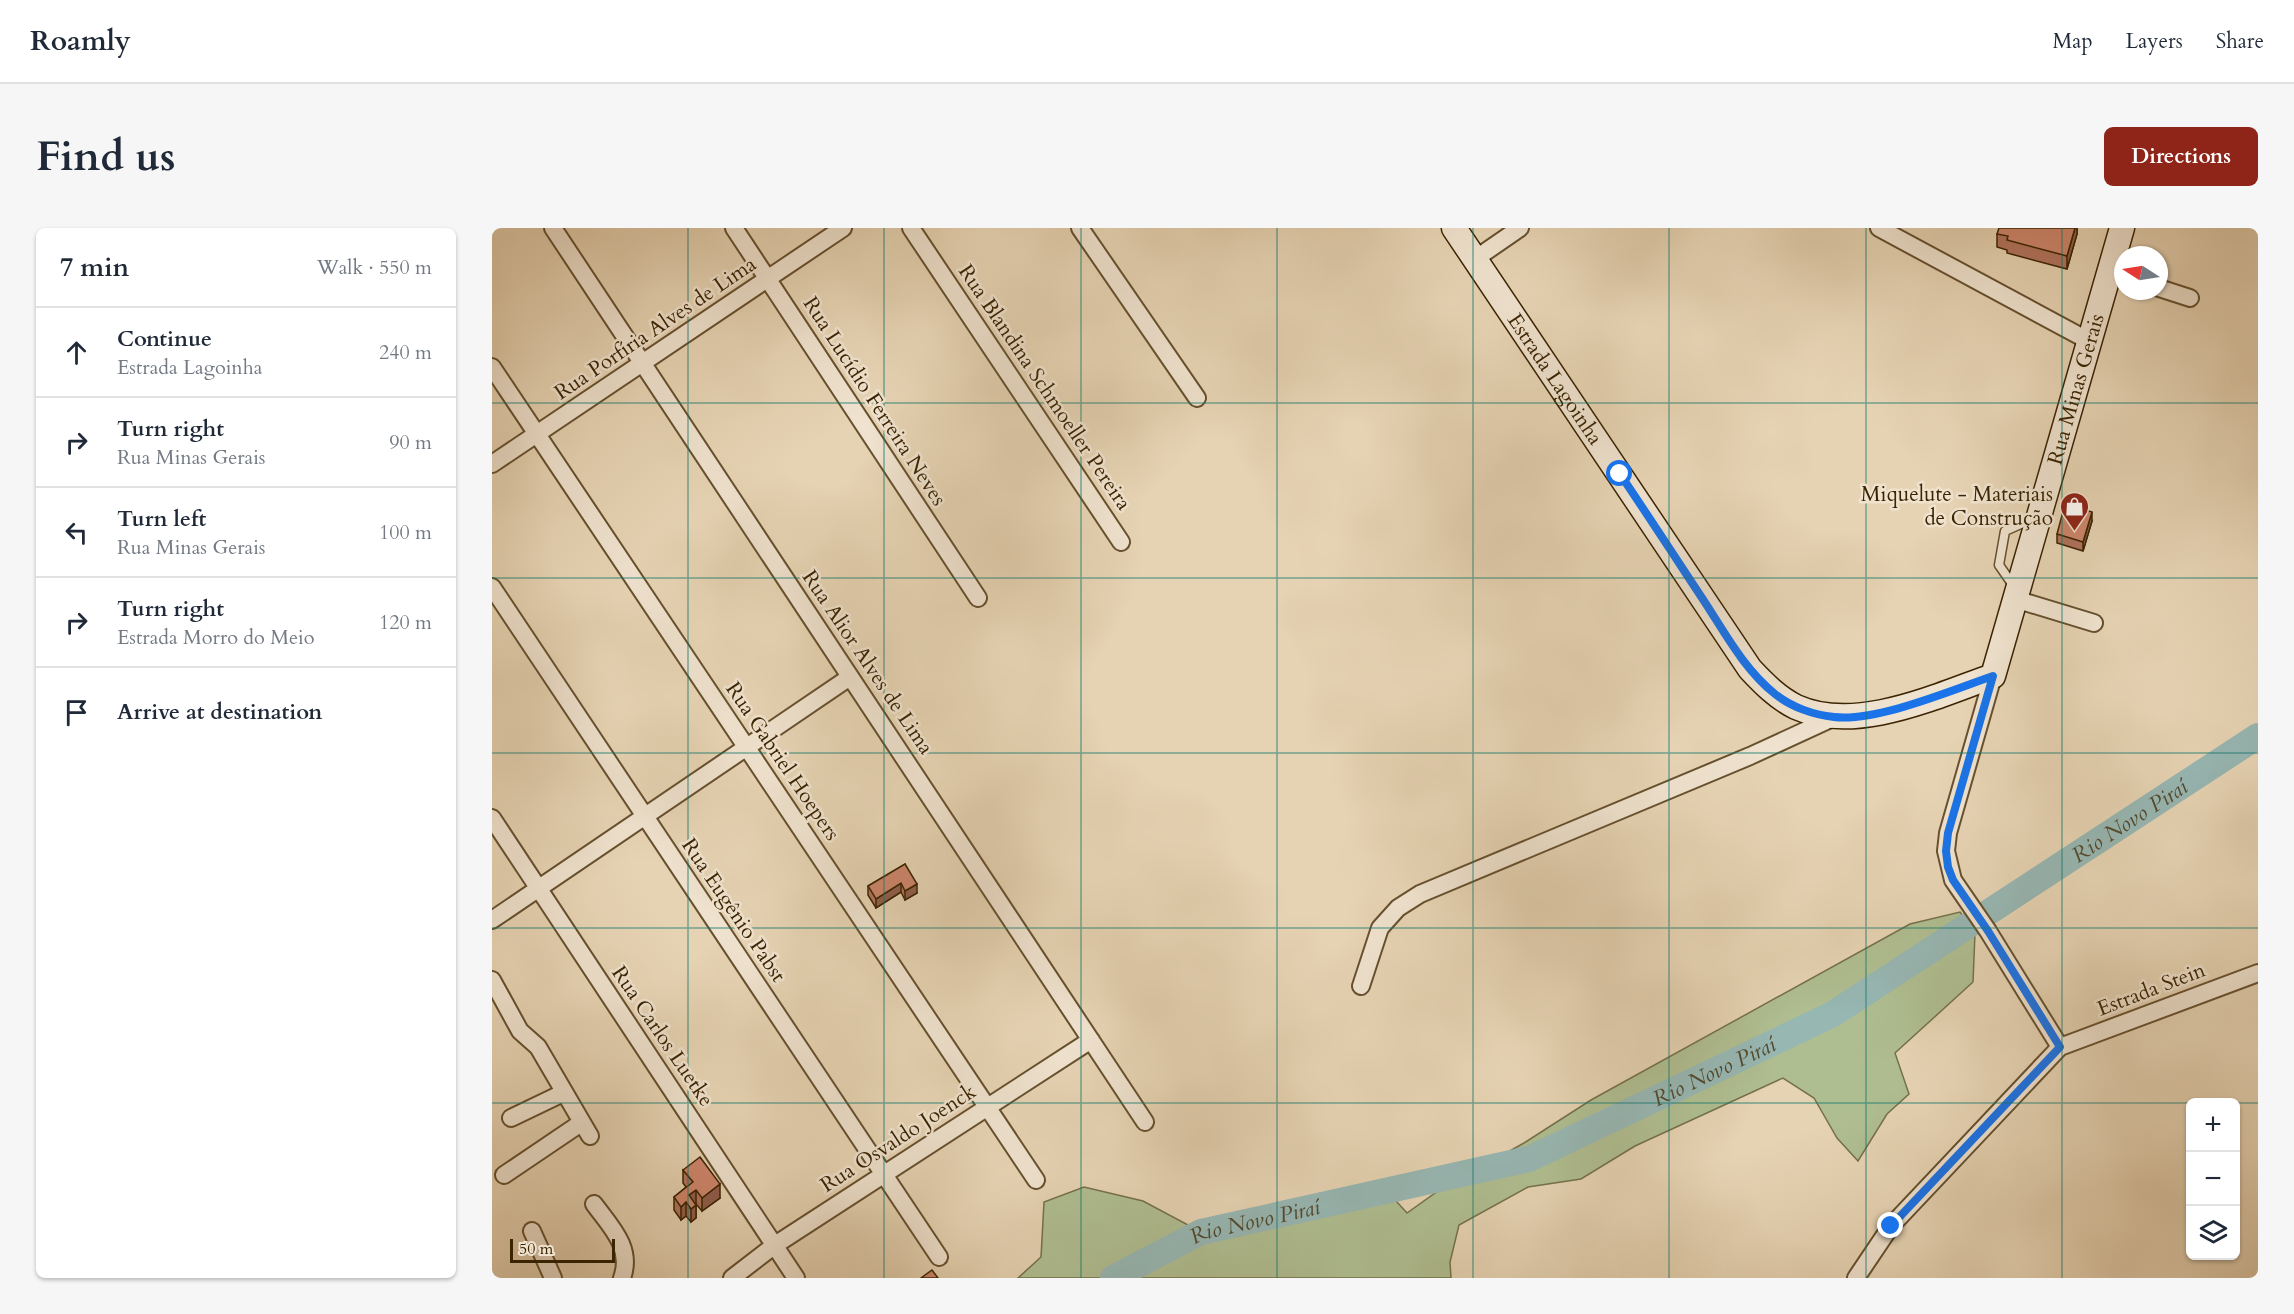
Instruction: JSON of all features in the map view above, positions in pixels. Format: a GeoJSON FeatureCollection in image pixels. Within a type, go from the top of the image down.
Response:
{"type":"FeatureCollection","features":[{"type":"Feature","properties":{"kind":"main road","name":"Estrada Lagoinha"},"geometry":{"type":"LineString","coordinates":[[1454,228],[1750,669],[1777,696],[1797,707],[1834,717],[1869,714],[1904,706],[1993,676]]}},
{"type":"Feature","properties":{"kind":"main road","name":"Rua Minas Gerais"},"geometry":{"type":"LineString","coordinates":[[2120,246],[2122,228]]}},
{"type":"Feature","properties":{"kind":"main road","name":"Rua Minas Gerais"},"geometry":{"type":"LineString","coordinates":[[1993,676],[2090,341],[2114,280]]}},
{"type":"Feature","properties":{"kind":"street","name":"Rua Alior Alves de Lima"},"geometry":{"type":"LineString","coordinates":[[553,228],[1145,1122]]}},
{"type":"Feature","properties":{"kind":"street","name":"Rua Lucídio Ferreira Neves"},"geometry":{"type":"LineString","coordinates":[[734,228],[978,598]]}},
{"type":"Feature","properties":{"kind":"street","name":"Rua Porfíria Alves de Lima"},"geometry":{"type":"LineString","coordinates":[[492,464],[843,228]]}},
{"type":"Feature","properties":{"kind":"street","name":"Rua Blandina Schmoeller Pereira"},"geometry":{"type":"LineString","coordinates":[[911,228],[1121,542]]}},
{"type":"Feature","properties":{"kind":"street"},"geometry":{"type":"LineString","coordinates":[[1080,228],[1197,398]]}},
{"type":"Feature","properties":{"kind":"street"},"geometry":{"type":"LineString","coordinates":[[1475,259],[1520,228]]}},
{"type":"Feature","properties":{"kind":"street"},"geometry":{"type":"LineString","coordinates":[[1880,228],[2090,341]]}},
{"type":"Feature","properties":{"kind":"street"},"geometry":{"type":"LineString","coordinates":[[2168,291],[2190,298]]}},
{"type":"Feature","properties":{"kind":"street","name":"Rua Gabriel Hoepers"},"geometry":{"type":"LineString","coordinates":[[492,368],[1036,1180]]}},
{"type":"Feature","properties":{"kind":"street","name":"Rua Eugênio Pabst"},"geometry":{"type":"LineString","coordinates":[[492,587],[939,1257]]}},
{"type":"Feature","properties":{"kind":"street"},"geometry":{"type":"LineString","coordinates":[[2016,595],[2094,623]]}},
{"type":"Feature","properties":{"kind":"street","name":"Rua Minas Gerais"},"geometry":{"type":"LineString","coordinates":[[1993,676],[1948,833],[1946,851],[1948,867],[1953,880],[1988,931],[2060,1047]]}},
{"type":"Feature","properties":{"kind":"street"},"geometry":{"type":"LineString","coordinates":[[492,920],[850,677]]}},
{"type":"Feature","properties":{"kind":"street"},"geometry":{"type":"LineString","coordinates":[[1361,987],[1380,928],[1398,909],[1420,894],[1750,756],[1834,717]]}},
{"type":"Feature","properties":{"kind":"street","name":"Rua Carlos Luetke"},"geometry":{"type":"LineString","coordinates":[[492,818],[796,1278]]}},
{"type":"Feature","properties":{"kind":"street","name":"Estrada Stein"},"geometry":{"type":"LineString","coordinates":[[2060,1047],[2258,973]]}},
{"type":"Feature","properties":{"kind":"street"},"geometry":{"type":"LineString","coordinates":[[492,980],[520,1031],[538,1047],[585,1129],[504,1175]]}},
{"type":"Feature","properties":{"kind":"street","name":"Rua Osvaldo Joenck"},"geometry":{"type":"LineString","coordinates":[[732,1278],[775,1245],[1091,1040]]}},
{"type":"Feature","properties":{"kind":"street"},"geometry":{"type":"LineString","coordinates":[[1856,1278],[1891,1226],[2060,1047]]}},
{"type":"Feature","properties":{"kind":"street"},"geometry":{"type":"LineString","coordinates":[[511,1118],[563,1093]]}},
{"type":"Feature","properties":{"kind":"street"},"geometry":{"type":"LineString","coordinates":[[594,1204],[619,1237],[625,1252],[626,1269],[622,1278]]}},
{"type":"Feature","properties":{"kind":"street"},"geometry":{"type":"LineString","coordinates":[[532,1231],[553,1278]]}},
{"type":"Feature","properties":{"kind":"green space"},"geometry":{"type":"Polygon","coordinates":[[[1960,912],[1975,933],[1973,982],[1895,1053],[1909,1094],[1887,1114],[1858,1161],[1837,1138],[1814,1098],[1783,1078],[1635,1146],[1581,1179],[1528,1187],[1459,1225],[1450,1262],[1451,1278],[1018,1278],[1041,1257],[1044,1202],[1084,1187],[1143,1201],[1201,1232],[1387,1191],[1407,1213],[1438,1191],[1524,1143],[1591,1100],[1910,924],[1960,912]]]}},
{"type":"Feature","properties":{"kind":"building"},"geometry":{"type":"Polygon","coordinates":[[[1999,228],[2075,228],[2067,256],[2007,240],[2008,236],[1997,234],[1999,228]]]}},
{"type":"Feature","properties":{"kind":"building","name":"Miquelute - Materiais de Construção"},"geometry":{"type":"Polygon","coordinates":[[[2065,504],[2092,512],[2083,542],[2057,534],[2065,504]]]}},
{"type":"Feature","properties":{"kind":"building"},"geometry":{"type":"Polygon","coordinates":[[[905,864],[917,884],[905,891],[901,883],[876,899],[868,886],[905,864]]]}},
{"type":"Feature","properties":{"kind":"building"},"geometry":{"type":"Polygon","coordinates":[[[700,1157],[720,1184],[702,1198],[696,1190],[689,1195],[696,1205],[691,1209],[686,1202],[681,1207],[674,1197],[693,1182],[683,1170],[700,1157]]]}},
{"type":"Feature","properties":{"kind":"building"},"geometry":{"type":"Polygon","coordinates":[[[932,1270],[938,1278],[921,1278],[932,1270]]]}},
{"type":"Feature","properties":{"kind":"waterway","name":"Rio Novo Piraí"},"geometry":{"type":"LineString","coordinates":[[1113,1278],[1201,1232],[1529,1159],[1833,1014],[2258,736]]}},
{"type":"Feature","properties":{"kind":"place","name":"Miquelute - Materiais de Construção"},"geometry":{"type":"Point","coordinates":[2074,532]}},
{"type":"Feature","properties":{"kind":"route"},"geometry":{"type":"LineString","coordinates":[[1620,474],[1750,669],[1777,696],[1797,707],[1834,717],[1869,714],[1916,703],[1993,676],[1948,833],[1946,851],[1948,867],[1953,880],[1988,931],[2060,1047],[1891,1226]]}}]}
